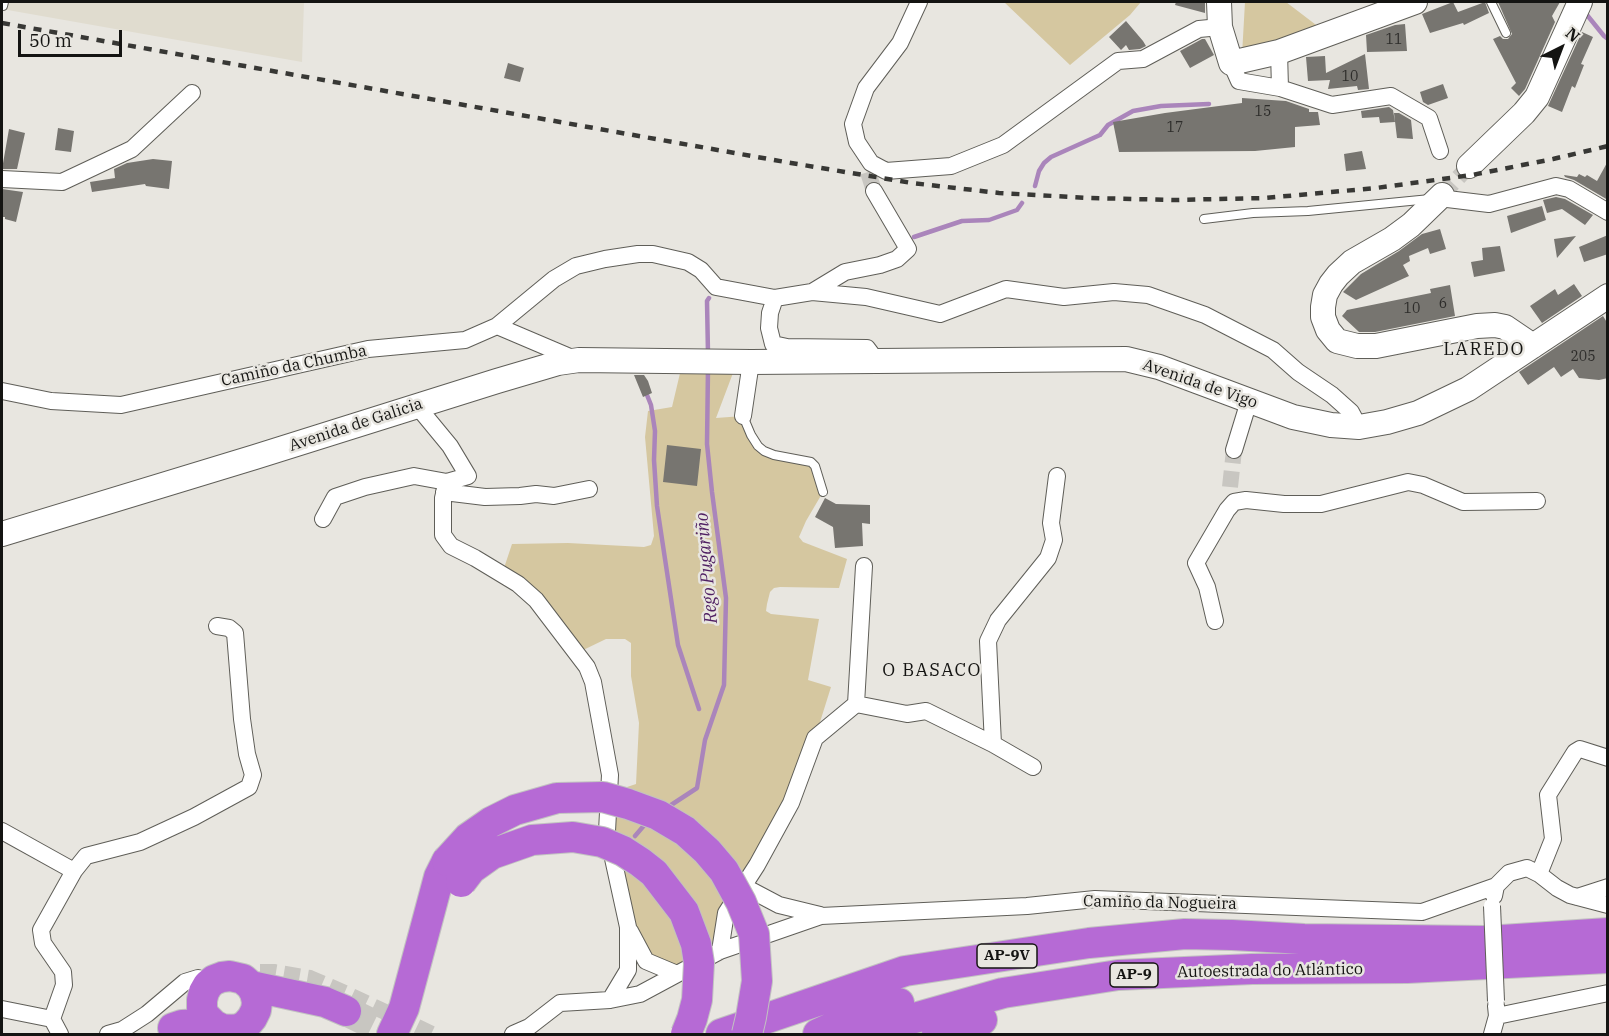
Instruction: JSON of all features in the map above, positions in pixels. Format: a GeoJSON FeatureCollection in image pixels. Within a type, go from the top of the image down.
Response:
{"type":"FeatureCollection","features":[{"type":"Feature","properties":{"kind":"highway"},"geometry":{"type":"LineString","coordinates":[[412,1035],[442,921],[451,898],[454,872],[468,838],[491,822],[515,810],[557,798],[603,797],[658,815],[685,831],[724,871],[741,902],[754,934],[757,981],[747,1035]]}},
{"type":"Feature","properties":{"kind":"highway"},"geometry":{"type":"LineString","coordinates":[[392,1035],[404,1008],[439,877],[471,869],[492,854],[511,846],[532,840],[573,837],[602,843],[623,851],[640,862],[654,873],[684,912],[696,944],[699,963],[695,1010],[686,1035]]}},
{"type":"Feature","properties":{"kind":"highway","name":"Autoestrada do Atlántico"},"geometry":{"type":"LineString","coordinates":[[721,1035],[906,971],[1089,943],[1185,934],[1232,934],[1304,939],[1487,941],[1608,933]]}},
{"type":"Feature","properties":{"kind":"highway","name":"Autoestrada do Atlántico"},"geometry":{"type":"LineString","coordinates":[[818,1035],[853,1018],[932,992],[1028,969],[1125,954],[1304,939]]}},
{"type":"Feature","properties":{"kind":"highway","name":"Autoestrada do Atlántico"},"geometry":{"type":"LineString","coordinates":[[869,1035],[897,1023],[1003,993],[1118,975],[1252,969],[1407,968],[1608,958]]}},
{"type":"Feature","properties":{"kind":"highway"},"geometry":{"type":"LineString","coordinates":[[937,1035],[960,1025],[1058,1002],[1159,986],[1293,979],[1407,968]]}},
{"type":"Feature","properties":{"kind":"highway"},"geometry":{"type":"LineString","coordinates":[[674,1035],[705,1023],[800,994],[906,971]]}},
{"type":"Feature","properties":{"kind":"highway"},"geometry":{"type":"LineString","coordinates":[[169,1031],[208,1004],[214,980],[222,977],[325,1002],[346,1011]]}},
{"type":"Feature","properties":{"kind":"highway"},"geometry":{"type":"LineString","coordinates":[[208,1004],[222,1029],[239,1029],[252,1018],[256,1010],[255,993],[245,982]]}},
{"type":"Feature","properties":{"kind":"main road"},"geometry":{"type":"LineString","coordinates":[[1219,2],[1220,27],[1231,63],[1279,52],[1415,2]]}},
{"type":"Feature","properties":{"kind":"main road"},"geometry":{"type":"LineString","coordinates":[[1469,166],[1524,113],[1537,97],[1580,2]]}},
{"type":"Feature","properties":{"kind":"main road"},"geometry":{"type":"LineString","coordinates":[[1441,196],[1411,225],[1352,262],[1338,274],[1325,296],[1323,307],[1323,317],[1328,330],[1337,341],[1357,346],[1376,346],[1486,324],[1505,327],[1533,346]]}},
{"type":"Feature","properties":{"kind":"main road","name":"Avenida de Vigo"},"geometry":{"type":"LineString","coordinates":[[737,362],[1126,359],[1159,367],[1293,417],[1332,426],[1359,427],[1387,423],[1418,413],[1468,389],[1608,296]]}},
{"type":"Feature","properties":{"kind":"main road","name":"Avenida de Galicia"},"geometry":{"type":"LineString","coordinates":[[2,534],[558,363],[579,360],[737,362]]}},
{"type":"Feature","properties":{"kind":"street"},"geometry":{"type":"LineString","coordinates":[[868,172],[857,142],[854,124],[866,87],[900,43],[919,2]]}},
{"type":"Feature","properties":{"kind":"street"},"geometry":{"type":"LineString","coordinates":[[857,142],[871,163],[886,171],[951,166],[1004,145],[1118,61],[1143,59],[1199,28],[1220,27]]}},
{"type":"Feature","properties":{"kind":"street"},"geometry":{"type":"LineString","coordinates":[[1279,52],[1280,88]]}},
{"type":"Feature","properties":{"kind":"street"},"geometry":{"type":"LineString","coordinates":[[1231,63],[1239,81],[1280,88],[1332,105],[1391,96],[1429,118],[1440,151]]}},
{"type":"Feature","properties":{"kind":"street"},"geometry":{"type":"LineString","coordinates":[[2,179],[62,182],[132,149],[192,93]]}},
{"type":"Feature","properties":{"kind":"street"},"geometry":{"type":"LineString","coordinates":[[1441,196],[1489,204],[1556,186],[1569,189],[1608,212]]}},
{"type":"Feature","properties":{"kind":"street"},"geometry":{"type":"LineString","coordinates":[[812,292],[845,272],[897,259],[908,249],[874,191]]}},
{"type":"Feature","properties":{"kind":"street","name":"Camiño da Chumba"},"geometry":{"type":"LineString","coordinates":[[2,391],[51,401],[121,405],[368,349],[465,340],[497,326],[554,279],[576,266],[638,254],[653,254],[688,261],[701,270],[716,287],[776,298],[812,292]]}},
{"type":"Feature","properties":{"kind":"street"},"geometry":{"type":"LineString","coordinates":[[812,292],[866,297],[940,314],[1006,289],[1064,297],[1114,292],[1148,295],[1205,315],[1273,350],[1351,412],[1359,427]]}},
{"type":"Feature","properties":{"kind":"street"},"geometry":{"type":"LineString","coordinates":[[776,298],[770,313],[769,328],[773,344],[787,347],[867,348],[876,360]]}},
{"type":"Feature","properties":{"kind":"street"},"geometry":{"type":"LineString","coordinates":[[497,326],[579,360]]}},
{"type":"Feature","properties":{"kind":"street"},"geometry":{"type":"LineString","coordinates":[[737,362],[743,416]]}},
{"type":"Feature","properties":{"kind":"street"},"geometry":{"type":"LineString","coordinates":[[1234,450],[1249,401]]}},
{"type":"Feature","properties":{"kind":"street"},"geometry":{"type":"LineString","coordinates":[[417,406],[450,446],[468,476],[446,487]]}},
{"type":"Feature","properties":{"kind":"street"},"geometry":{"type":"LineString","coordinates":[[322,519],[335,497],[365,487],[414,476],[485,497],[536,494],[554,496],[590,489]]}},
{"type":"Feature","properties":{"kind":"street"},"geometry":{"type":"LineString","coordinates":[[993,744],[988,641],[998,620],[1048,558],[1054,540],[1051,523],[1057,476]]}},
{"type":"Feature","properties":{"kind":"street"},"geometry":{"type":"LineString","coordinates":[[1215,621],[1207,587],[1196,563],[1227,510],[1232,494],[1246,500],[1284,504],[1321,504],[1408,482],[1423,485],[1463,502],[1538,501]]}},
{"type":"Feature","properties":{"kind":"street"},"geometry":{"type":"LineString","coordinates":[[446,487],[442,535],[451,546],[518,584],[536,600],[587,667],[593,682],[610,775],[607,831],[628,927],[628,970],[610,1000]]}},
{"type":"Feature","properties":{"kind":"street"},"geometry":{"type":"LineString","coordinates":[[720,951],[726,913],[757,865],[791,803],[815,738],[856,704],[864,566]]}},
{"type":"Feature","properties":{"kind":"street"},"geometry":{"type":"LineString","coordinates":[[60,1035],[52,1019],[64,985],[63,972],[43,943],[41,930],[74,871],[86,856],[140,842],[194,817],[249,787],[253,775],[247,754],[242,719],[235,633],[230,628],[217,626]]}},
{"type":"Feature","properties":{"kind":"street"},"geometry":{"type":"LineString","coordinates":[[856,704],[907,714],[926,711],[993,744],[1033,767]]}},
{"type":"Feature","properties":{"kind":"street"},"geometry":{"type":"LineString","coordinates":[[1608,758],[1580,749],[1575,752],[1548,795],[1553,839],[1539,874],[1557,888],[1577,897],[1608,905]]}},
{"type":"Feature","properties":{"kind":"street"},"geometry":{"type":"LineString","coordinates":[[2,831],[74,871]]}},
{"type":"Feature","properties":{"kind":"street","name":"Camiño da Nogueira"},"geometry":{"type":"LineString","coordinates":[[743,886],[779,905],[820,915],[1027,906],[1095,899],[1422,912],[1496,886],[1509,873],[1527,868],[1539,874]]}},
{"type":"Feature","properties":{"kind":"street"},"geometry":{"type":"LineString","coordinates":[[1491,1035],[1496,1008],[1492,906],[1496,886]]}},
{"type":"Feature","properties":{"kind":"street"},"geometry":{"type":"LineString","coordinates":[[1577,897],[1608,887]]}},
{"type":"Feature","properties":{"kind":"street","name":"Camiño da Nogueira"},"geometry":{"type":"LineString","coordinates":[[513,1035],[529,1027],[560,1003],[610,1000],[640,994],[720,951],[820,915]]}},
{"type":"Feature","properties":{"kind":"street"},"geometry":{"type":"LineString","coordinates":[[628,927],[646,961],[677,974]]}},
{"type":"Feature","properties":{"kind":"street"},"geometry":{"type":"LineString","coordinates":[[108,1035],[122,1030],[147,1014],[185,982],[198,978],[208,1004]]}},
{"type":"Feature","properties":{"kind":"street"},"geometry":{"type":"LineString","coordinates":[[1496,1008],[1608,993]]}},
{"type":"Feature","properties":{"kind":"street"},"geometry":{"type":"LineString","coordinates":[[2,1009],[52,1019]]}},
{"type":"Feature","properties":{"kind":"lane"},"geometry":{"type":"LineString","coordinates":[[2,6],[4,2]]}},
{"type":"Feature","properties":{"kind":"lane"},"geometry":{"type":"LineString","coordinates":[[1491,2],[1506,33]]}},
{"type":"Feature","properties":{"kind":"lane"},"geometry":{"type":"LineString","coordinates":[[1204,219],[1253,213],[1308,211],[1416,201],[1441,196]]}},
{"type":"Feature","properties":{"kind":"lane"},"geometry":{"type":"LineString","coordinates":[[743,416],[751,435],[764,451],[812,462],[823,492]]}},
{"type":"Feature","properties":{"kind":"shaded area"},"geometry":{"type":"Polygon","coordinates":[[[2,2],[304,2],[302,62],[2,9],[2,2]]]}},
{"type":"Feature","properties":{"kind":"shaded area"},"geometry":{"type":"Polygon","coordinates":[[[1004,2],[1141,2],[1130,15],[1070,65],[1004,2]]]}},
{"type":"Feature","properties":{"kind":"shaded area"},"geometry":{"type":"Polygon","coordinates":[[[1245,2],[1286,2],[1324,31],[1242,55],[1245,2]]]}},
{"type":"Feature","properties":{"kind":"shaded area"},"geometry":{"type":"Polygon","coordinates":[[[681,369],[733,373],[716,418],[743,416],[758,446],[811,462],[823,492],[799,537],[803,542],[847,559],[839,588],[780,587],[770,592],[766,611],[771,614],[819,619],[808,680],[831,687],[815,738],[720,951],[677,974],[646,961],[627,925],[609,793],[636,784],[639,723],[631,676],[631,643],[625,639],[606,639],[577,653],[502,574],[512,544],[568,543],[644,547],[651,545],[654,536],[645,437],[648,411],[672,407],[681,369]]]}},
{"type":"Feature","properties":{"kind":"building"},"geometry":{"type":"Polygon","coordinates":[[[1176,2],[1205,2],[1205,13],[1175,5],[1176,2]]]}},
{"type":"Feature","properties":{"kind":"building"},"geometry":{"type":"Polygon","coordinates":[[[1453,2],[1458,12],[1485,2],[1489,13],[1464,25],[1463,23],[1430,33],[1422,14],[1453,2]]]}},
{"type":"Feature","properties":{"kind":"building"},"geometry":{"type":"Polygon","coordinates":[[[1498,2],[1560,2],[1552,16],[1555,22],[1525,89],[1519,96],[1511,88],[1516,83],[1493,39],[1500,36],[1508,39],[1512,34],[1498,2]]]}},
{"type":"Feature","properties":{"kind":"building"},"geometry":{"type":"Polygon","coordinates":[[[1126,21],[1146,46],[1129,50],[1126,45],[1121,50],[1109,37],[1126,21]]]}},
{"type":"Feature","properties":{"kind":"building"},"geometry":{"type":"Polygon","coordinates":[[[1405,24],[1407,51],[1367,52],[1366,35],[1405,24]]]}},
{"type":"Feature","properties":{"kind":"building"},"geometry":{"type":"Polygon","coordinates":[[[1582,32],[1593,37],[1581,64],[1584,65],[1575,88],[1572,86],[1562,112],[1548,106],[1582,32]]]}},
{"type":"Feature","properties":{"kind":"building"},"geometry":{"type":"Polygon","coordinates":[[[1205,39],[1214,55],[1190,68],[1180,51],[1205,39]]]}},
{"type":"Feature","properties":{"kind":"building"},"geometry":{"type":"Polygon","coordinates":[[[1365,54],[1369,89],[1358,90],[1357,86],[1328,89],[1330,80],[1308,81],[1306,57],[1325,56],[1326,73],[1365,54]]]}},
{"type":"Feature","properties":{"kind":"building"},"geometry":{"type":"Polygon","coordinates":[[[508,63],[524,68],[520,82],[504,78],[508,63]]]}},
{"type":"Feature","properties":{"kind":"building"},"geometry":{"type":"Polygon","coordinates":[[[1443,84],[1448,98],[1428,105],[1423,102],[1420,92],[1443,84]]]}},
{"type":"Feature","properties":{"kind":"building"},"geometry":{"type":"Polygon","coordinates":[[[1242,98],[1286,101],[1309,109],[1309,112],[1318,112],[1320,125],[1295,127],[1295,147],[1255,151],[1119,152],[1113,122],[1242,103],[1242,98]]]}},
{"type":"Feature","properties":{"kind":"building"},"geometry":{"type":"Polygon","coordinates":[[[1389,107],[1393,110],[1395,122],[1380,123],[1379,117],[1362,118],[1361,111],[1389,107]]]}},
{"type":"Feature","properties":{"kind":"building"},"geometry":{"type":"Polygon","coordinates":[[[1394,113],[1399,113],[1411,120],[1413,139],[1397,138],[1394,113]]]}},
{"type":"Feature","properties":{"kind":"building"},"geometry":{"type":"Polygon","coordinates":[[[58,128],[74,131],[71,152],[55,150],[58,128]]]}},
{"type":"Feature","properties":{"kind":"building"},"geometry":{"type":"Polygon","coordinates":[[[9,129],[25,133],[17,169],[2,169],[9,129]]]}},
{"type":"Feature","properties":{"kind":"building"},"geometry":{"type":"Polygon","coordinates":[[[1362,151],[1366,169],[1346,171],[1344,154],[1362,151]]]}},
{"type":"Feature","properties":{"kind":"building"},"geometry":{"type":"Polygon","coordinates":[[[153,159],[172,161],[169,189],[145,184],[92,192],[90,182],[115,178],[114,169],[127,163],[153,159]]]}},
{"type":"Feature","properties":{"kind":"building"},"geometry":{"type":"Polygon","coordinates":[[[1608,161],[1608,200],[1564,175],[1577,177],[1579,174],[1585,177],[1587,175],[1597,181],[1608,161]]]}},
{"type":"Feature","properties":{"kind":"building"},"geometry":{"type":"Polygon","coordinates":[[[2,189],[23,192],[16,222],[2,217],[2,189]]]}},
{"type":"Feature","properties":{"kind":"building"},"geometry":{"type":"Polygon","coordinates":[[[1556,197],[1565,199],[1593,215],[1585,225],[1562,209],[1547,213],[1543,200],[1556,197]]]}},
{"type":"Feature","properties":{"kind":"building"},"geometry":{"type":"Polygon","coordinates":[[[1542,206],[1546,220],[1511,233],[1507,216],[1542,206]]]}},
{"type":"Feature","properties":{"kind":"building"},"geometry":{"type":"Polygon","coordinates":[[[1440,229],[1446,249],[1430,254],[1428,248],[1409,256],[1410,261],[1403,265],[1409,276],[1356,300],[1343,292],[1361,274],[1422,234],[1440,229]]]}},
{"type":"Feature","properties":{"kind":"building"},"geometry":{"type":"Polygon","coordinates":[[[1608,235],[1608,254],[1584,262],[1579,247],[1608,235]]]}},
{"type":"Feature","properties":{"kind":"building"},"geometry":{"type":"Polygon","coordinates":[[[1576,236],[1557,258],[1554,239],[1576,236]]]}},
{"type":"Feature","properties":{"kind":"building"},"geometry":{"type":"Polygon","coordinates":[[[1500,246],[1505,271],[1474,277],[1471,262],[1483,260],[1482,248],[1500,246]]]}},
{"type":"Feature","properties":{"kind":"building"},"geometry":{"type":"Polygon","coordinates":[[[1574,284],[1582,296],[1542,323],[1530,306],[1555,289],[1558,295],[1574,284]]]}},
{"type":"Feature","properties":{"kind":"building"},"geometry":{"type":"Polygon","coordinates":[[[1450,285],[1455,316],[1375,332],[1359,332],[1342,316],[1347,310],[1431,293],[1430,289],[1450,285]]]}},
{"type":"Feature","properties":{"kind":"building"},"geometry":{"type":"Polygon","coordinates":[[[1603,316],[1608,324],[1608,378],[1599,380],[1579,378],[1573,369],[1561,377],[1554,367],[1528,385],[1519,372],[1603,316]]]}},
{"type":"Feature","properties":{"kind":"building"},"geometry":{"type":"Polygon","coordinates":[[[634,375],[644,375],[652,393],[643,397],[634,375]]]}},
{"type":"Feature","properties":{"kind":"building"},"geometry":{"type":"Polygon","coordinates":[[[667,445],[701,449],[697,486],[663,482],[667,445]]]}},
{"type":"Feature","properties":{"kind":"building"},"geometry":{"type":"Polygon","coordinates":[[[825,498],[836,504],[870,505],[870,524],[862,523],[863,546],[835,548],[833,527],[815,517],[825,498]]]}},
{"type":"Feature","properties":{"kind":"waterway"},"geometry":{"type":"LineString","coordinates":[[1587,15],[1608,39]]}},
{"type":"Feature","properties":{"kind":"waterway","name":"Rego Pugariño"},"geometry":{"type":"LineString","coordinates":[[1035,186],[1039,171],[1051,157],[1100,135],[1108,125],[1133,111],[1161,106],[1209,104]]}},
{"type":"Feature","properties":{"kind":"waterway","name":"Rego Pugariño"},"geometry":{"type":"LineString","coordinates":[[914,237],[962,221],[989,220],[1017,210],[1022,203]]}},
{"type":"Feature","properties":{"kind":"waterway","name":"Rego Pugariño"},"geometry":{"type":"LineString","coordinates":[[708,354],[707,301],[709,298]]}},
{"type":"Feature","properties":{"kind":"waterway","name":"Rego Pugariño"},"geometry":{"type":"LineString","coordinates":[[668,807],[697,788],[705,740],[724,685],[726,598],[707,444],[708,368]]}},
{"type":"Feature","properties":{"kind":"waterway"},"geometry":{"type":"LineString","coordinates":[[647,395],[655,431],[657,506],[678,645],[699,709]]}},
{"type":"Feature","properties":{"kind":"waterway","name":"Rego Pugariño"},"geometry":{"type":"LineString","coordinates":[[635,836],[647,822]]}},
{"type":"Feature","properties":{"kind":"tunnel"},"geometry":{"type":"LineString","coordinates":[[1442,195],[1469,166]]}},
{"type":"Feature","properties":{"kind":"tunnel"},"geometry":{"type":"LineString","coordinates":[[868,172],[874,191]]}},
{"type":"Feature","properties":{"kind":"tunnel"},"geometry":{"type":"LineString","coordinates":[[1230,487],[1234,450]]}},
{"type":"Feature","properties":{"kind":"tunnel"},"geometry":{"type":"LineString","coordinates":[[260,972],[310,978],[432,1034]]}},
{"type":"Feature","properties":{"kind":"tunnel"},"geometry":{"type":"LineString","coordinates":[[346,1011],[393,1034]]}},
{"type":"Feature","properties":{"kind":"railway"},"geometry":{"type":"LineString","coordinates":[[2,23],[791,163],[912,183],[999,193],[1174,200],[1265,198],[1376,188],[1472,175],[1608,146]]}},
{"type":"Feature","properties":{"kind":"district","name":"LAREDO"},"geometry":{"type":"Point","coordinates":[1484,350]}},
{"type":"Feature","properties":{"kind":"district","name":"O BASACO"},"geometry":{"type":"Point","coordinates":[932,671]}}]}
